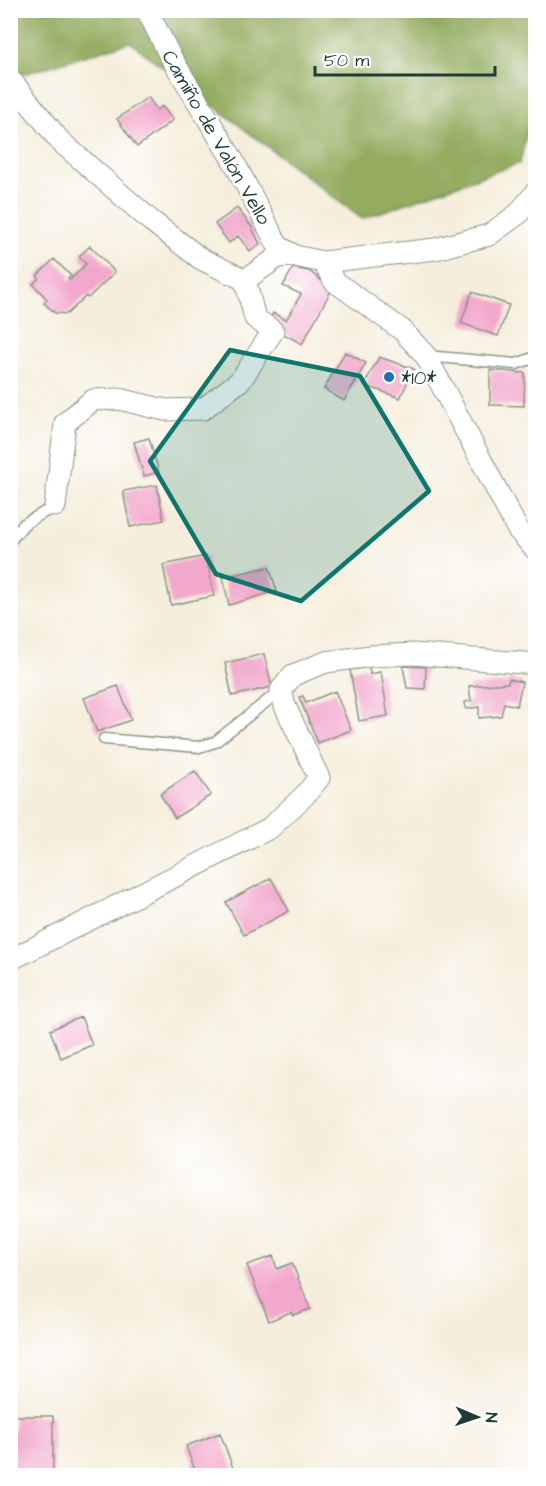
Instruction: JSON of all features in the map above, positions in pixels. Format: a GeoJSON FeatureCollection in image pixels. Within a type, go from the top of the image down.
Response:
{"type":"FeatureCollection","features":[{"type":"Feature","properties":{"kind":"street","name":"Camiño de Valón Vello"},"geometry":{"type":"LineString","coordinates":[[147,10],[170,54],[234,162],[278,246],[295,256]]}},
{"type":"Feature","properties":{"kind":"street"},"geometry":{"type":"LineString","coordinates":[[10,80],[60,141],[150,220],[201,259],[245,280],[255,318],[273,331],[242,380],[203,410],[165,410],[119,399],[93,399],[65,423],[56,506]]}},
{"type":"Feature","properties":{"kind":"street"},"geometry":{"type":"LineString","coordinates":[[245,280],[278,256],[295,256],[323,262],[435,249],[489,235],[518,214],[536,192]]}},
{"type":"Feature","properties":{"kind":"street"},"geometry":{"type":"LineString","coordinates":[[323,262],[334,281],[402,330],[426,356],[518,530],[536,550]]}},
{"type":"Feature","properties":{"kind":"street"},"geometry":{"type":"LineString","coordinates":[[10,960],[270,828],[305,795],[319,778],[285,706],[281,690],[292,675],[326,662],[371,656],[414,654],[536,664]]}},
{"type":"Feature","properties":{"kind":"lane"},"geometry":{"type":"LineString","coordinates":[[426,356],[516,364],[536,357]]}},
{"type":"Feature","properties":{"kind":"lane"},"geometry":{"type":"LineString","coordinates":[[10,541],[24,524],[56,506]]}},
{"type":"Feature","properties":{"kind":"lane"},"geometry":{"type":"LineString","coordinates":[[104,739],[199,747],[215,742],[281,690]]}},
{"type":"Feature","properties":{"kind":"highlighted area"},"geometry":{"type":"Polygon","coordinates":[[[230,350],[360,376],[429,491],[301,601],[216,574],[150,461],[230,350]]]}},
{"type":"Feature","properties":{"kind":"green space"},"geometry":{"type":"Polygon","coordinates":[[[11,11],[535,11],[535,96],[520,163],[362,219],[130,42],[11,78],[11,11]]]}},
{"type":"Feature","properties":{"kind":"building"},"geometry":{"type":"Polygon","coordinates":[[[148,97],[157,110],[162,106],[173,120],[137,147],[117,119],[148,97]]]}},
{"type":"Feature","properties":{"kind":"building"},"geometry":{"type":"Polygon","coordinates":[[[237,208],[251,226],[260,244],[250,251],[238,236],[229,243],[215,224],[237,208]]]}},
{"type":"Feature","properties":{"kind":"building"},"geometry":{"type":"Polygon","coordinates":[[[90,246],[115,272],[67,314],[55,313],[44,303],[47,299],[33,284],[39,278],[37,276],[54,259],[71,276],[68,278],[70,280],[86,264],[79,256],[90,246]]]}},
{"type":"Feature","properties":{"kind":"building"},"geometry":{"type":"Polygon","coordinates":[[[293,268],[309,271],[332,289],[302,344],[267,325],[273,313],[286,320],[301,294],[283,286],[293,268]]]}},
{"type":"Feature","properties":{"kind":"building"},"geometry":{"type":"Polygon","coordinates":[[[472,292],[509,305],[498,336],[461,323],[472,292]]]}},
{"type":"Feature","properties":{"kind":"building"},"geometry":{"type":"Polygon","coordinates":[[[345,352],[366,363],[344,401],[324,389],[345,352]]]}},
{"type":"Feature","properties":{"kind":"building","name":"*10*"},"geometry":{"type":"Polygon","coordinates":[[[379,357],[414,369],[400,398],[364,385],[379,357]]]}},
{"type":"Feature","properties":{"kind":"building"},"geometry":{"type":"Polygon","coordinates":[[[490,370],[525,373],[524,406],[490,405],[490,370]]]}},
{"type":"Feature","properties":{"kind":"building"},"geometry":{"type":"Polygon","coordinates":[[[149,438],[159,472],[144,476],[134,442],[149,438]]]}},
{"type":"Feature","properties":{"kind":"building"},"geometry":{"type":"Polygon","coordinates":[[[157,485],[164,520],[130,527],[123,491],[157,485]]]}},
{"type":"Feature","properties":{"kind":"building"},"geometry":{"type":"Polygon","coordinates":[[[206,556],[214,596],[171,605],[163,565],[206,556]]]}},
{"type":"Feature","properties":{"kind":"building"},"geometry":{"type":"Polygon","coordinates":[[[269,567],[277,591],[229,605],[223,577],[269,567]]]}},
{"type":"Feature","properties":{"kind":"building"},"geometry":{"type":"Polygon","coordinates":[[[264,654],[272,687],[232,696],[225,663],[264,654]]]}},
{"type":"Feature","properties":{"kind":"building"},"geometry":{"type":"Polygon","coordinates":[[[403,666],[426,667],[425,689],[407,688],[403,666]]]}},
{"type":"Feature","properties":{"kind":"building"},"geometry":{"type":"Polygon","coordinates":[[[369,667],[370,674],[381,672],[388,716],[359,721],[350,670],[369,667]]]}},
{"type":"Feature","properties":{"kind":"building"},"geometry":{"type":"Polygon","coordinates":[[[509,679],[522,682],[517,706],[504,703],[501,716],[479,718],[479,707],[466,709],[465,702],[471,701],[469,686],[508,683],[509,679]]]}},
{"type":"Feature","properties":{"kind":"building"},"geometry":{"type":"Polygon","coordinates":[[[118,686],[131,720],[97,732],[84,698],[118,686]]]}},
{"type":"Feature","properties":{"kind":"building"},"geometry":{"type":"Polygon","coordinates":[[[335,691],[351,730],[318,743],[299,697],[303,696],[306,703],[335,691]]]}},
{"type":"Feature","properties":{"kind":"building"},"geometry":{"type":"Polygon","coordinates":[[[195,771],[211,795],[175,818],[160,794],[195,771]]]}},
{"type":"Feature","properties":{"kind":"building"},"geometry":{"type":"Polygon","coordinates":[[[271,878],[289,911],[244,935],[226,902],[271,878]]]}},
{"type":"Feature","properties":{"kind":"building"},"geometry":{"type":"Polygon","coordinates":[[[81,1017],[92,1045],[61,1058],[50,1030],[81,1017]]]}},
{"type":"Feature","properties":{"kind":"building"},"geometry":{"type":"Polygon","coordinates":[[[273,1256],[277,1269],[292,1263],[310,1309],[293,1315],[291,1312],[269,1321],[247,1265],[273,1256]]]}},
{"type":"Feature","properties":{"kind":"building"},"geometry":{"type":"Polygon","coordinates":[[[14,1416],[53,1416],[53,1476],[10,1476],[10,1433],[14,1433],[14,1416]]]}},
{"type":"Feature","properties":{"kind":"building"},"geometry":{"type":"Polygon","coordinates":[[[220,1433],[236,1476],[197,1476],[186,1446],[220,1433]]]}},
{"type":"Feature","properties":{"kind":"place","name":"*10*"},"geometry":{"type":"Point","coordinates":[389,377]}}]}
